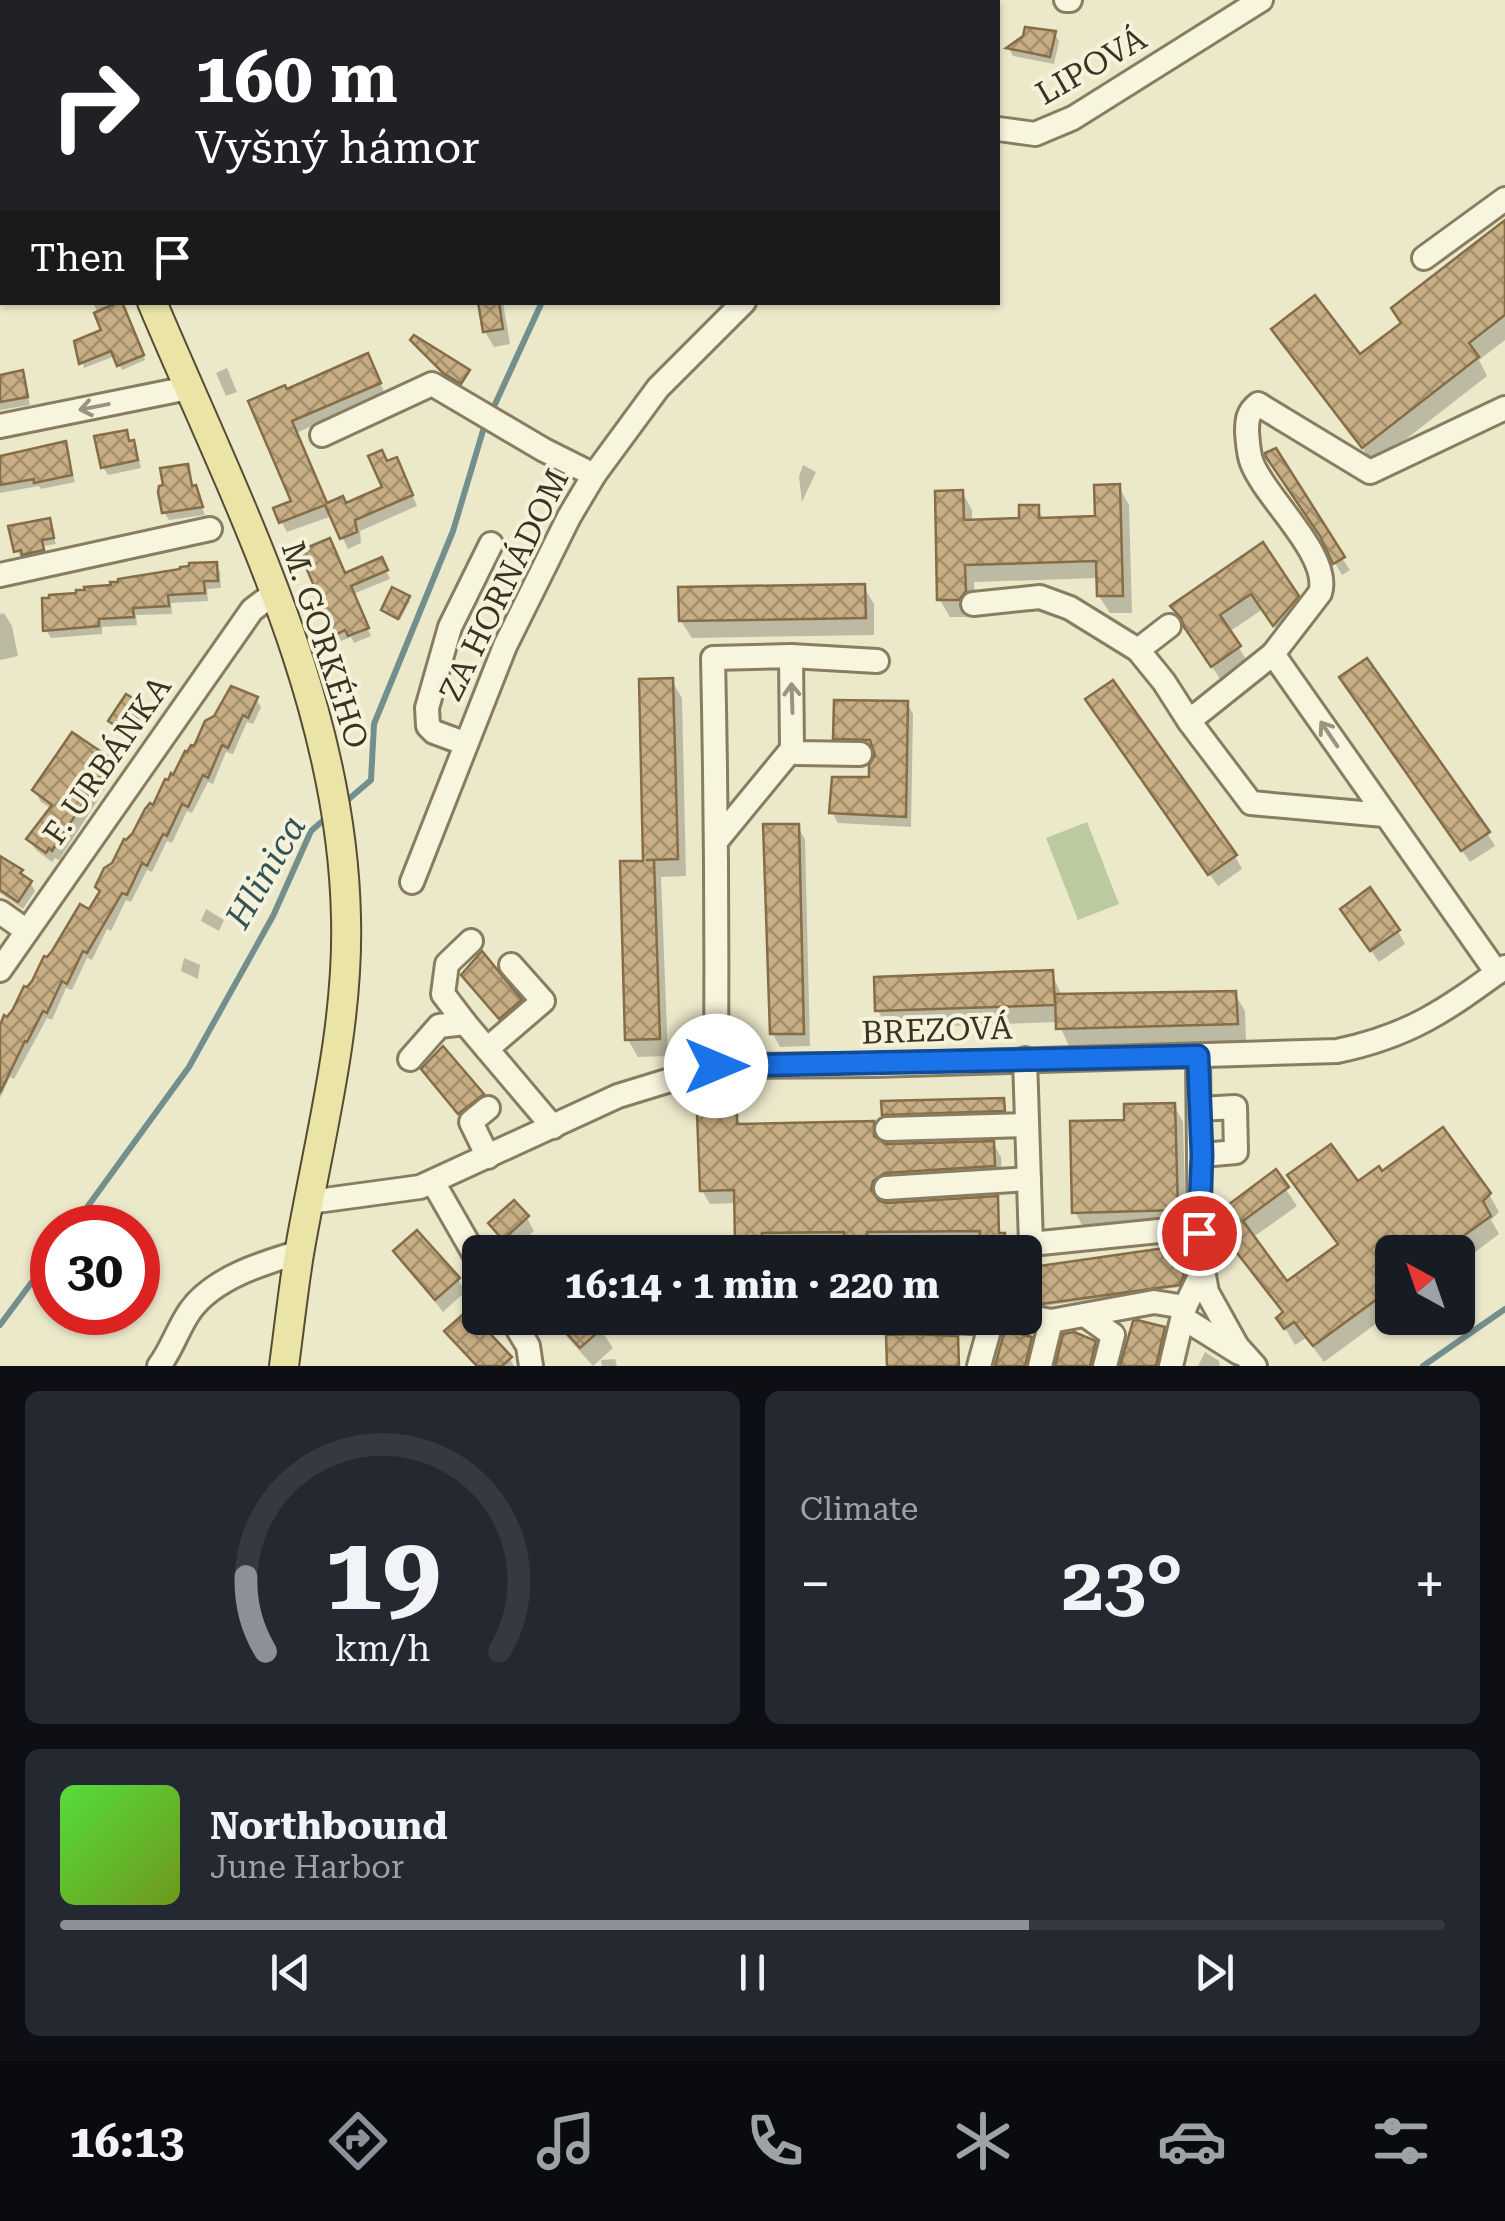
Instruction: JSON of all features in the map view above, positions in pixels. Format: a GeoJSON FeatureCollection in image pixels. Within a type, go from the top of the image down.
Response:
{"type":"FeatureCollection","features":[{"type":"Feature","properties":{"kind":"main road","name":"M. GORKÉHO"},"geometry":{"type":"LineString","coordinates":[[153,305],[246,522],[301,666],[325,745],[336,800],[344,872],[345,970],[339,1030],[284,1366]]}},
{"type":"Feature","properties":{"kind":"street","name":"LIPOVÁ"},"geometry":{"type":"LineString","coordinates":[[1000,129],[1034,134],[1074,118],[1261,0]]}},
{"type":"Feature","properties":{"kind":"street"},"geometry":{"type":"LineString","coordinates":[[1424,258],[1505,199]]}},
{"type":"Feature","properties":{"kind":"street","name":"ZA HORNÁDOM"},"geometry":{"type":"LineString","coordinates":[[412,882],[464,743],[536,580],[594,475],[658,388],[741,305]]}},
{"type":"Feature","properties":{"kind":"street"},"geometry":{"type":"LineString","coordinates":[[322,435],[432,384],[594,475]]}},
{"type":"Feature","properties":{"kind":"street"},"geometry":{"type":"LineString","coordinates":[[0,426],[188,388]]}},
{"type":"Feature","properties":{"kind":"street"},"geometry":{"type":"LineString","coordinates":[[1189,721],[1274,654],[1323,583],[1312,556],[1253,466],[1249,411],[1258,404],[1370,472],[1505,408]]}},
{"type":"Feature","properties":{"kind":"street"},"geometry":{"type":"LineString","coordinates":[[0,575],[210,529]]}},
{"type":"Feature","properties":{"kind":"street"},"geometry":{"type":"LineString","coordinates":[[464,743],[434,732],[428,726],[427,708],[450,627],[491,544]]}},
{"type":"Feature","properties":{"kind":"street","name":"F. URBÁNKA"},"geometry":{"type":"LineString","coordinates":[[0,970],[252,610],[273,594]]}},
{"type":"Feature","properties":{"kind":"street"},"geometry":{"type":"LineString","coordinates":[[973,604],[1040,596],[1070,608],[1138,650],[1251,804],[1384,815]]}},
{"type":"Feature","properties":{"kind":"street"},"geometry":{"type":"LineString","coordinates":[[1138,650],[1169,626]]}},
{"type":"Feature","properties":{"kind":"street"},"geometry":{"type":"LineString","coordinates":[[1274,654],[1384,815],[1501,970]]}},
{"type":"Feature","properties":{"kind":"street"},"geometry":{"type":"LineString","coordinates":[[718,839],[792,749],[790,656]]}},
{"type":"Feature","properties":{"kind":"street"},"geometry":{"type":"LineString","coordinates":[[716,1066],[718,839],[713,658],[790,656],[877,661]]}},
{"type":"Feature","properties":{"kind":"street"},"geometry":{"type":"LineString","coordinates":[[792,749],[797,753],[860,754]]}},
{"type":"Feature","properties":{"kind":"street"},"geometry":{"type":"LineString","coordinates":[[0,912],[27,931]]}},
{"type":"Feature","properties":{"kind":"street"},"geometry":{"type":"LineString","coordinates":[[471,941],[447,964],[444,994],[552,1127]]}},
{"type":"Feature","properties":{"kind":"street"},"geometry":{"type":"LineString","coordinates":[[487,1049],[542,1001],[511,966]]}},
{"type":"Feature","properties":{"kind":"street","name":"BREZOVÁ"},"geometry":{"type":"LineString","coordinates":[[310,1202],[433,1182],[618,1096],[716,1066],[874,1065],[1337,1050],[1366,1045],[1417,1027],[1501,970]]}},
{"type":"Feature","properties":{"kind":"street"},"geometry":{"type":"LineString","coordinates":[[410,1059],[440,1026],[466,1023]]}},
{"type":"Feature","properties":{"kind":"street"},"geometry":{"type":"LineString","coordinates":[[1198,1056],[1202,1155],[1198,1212],[1207,1292],[1237,1346],[1251,1362]]}},
{"type":"Feature","properties":{"kind":"street"},"geometry":{"type":"LineString","coordinates":[[1026,1059],[1029,1179],[1026,1235]]}},
{"type":"Feature","properties":{"kind":"street"},"geometry":{"type":"LineString","coordinates":[[1200,1109],[1235,1107],[1236,1152],[1202,1155]]}},
{"type":"Feature","properties":{"kind":"street"},"geometry":{"type":"LineString","coordinates":[[488,1108],[470,1122],[488,1156]]}},
{"type":"Feature","properties":{"kind":"street"},"geometry":{"type":"LineString","coordinates":[[886,1129],[1028,1124]]}},
{"type":"Feature","properties":{"kind":"street"},"geometry":{"type":"LineString","coordinates":[[886,1188],[1029,1179]]}},
{"type":"Feature","properties":{"kind":"street"},"geometry":{"type":"LineString","coordinates":[[433,1182],[463,1235]]}},
{"type":"Feature","properties":{"kind":"street"},"geometry":{"type":"LineString","coordinates":[[1042,1246],[1159,1232]]}},
{"type":"Feature","properties":{"kind":"street"},"geometry":{"type":"LineString","coordinates":[[159,1366],[190,1309],[205,1294],[270,1261],[300,1252]]}},
{"type":"Feature","properties":{"kind":"street"},"geometry":{"type":"LineString","coordinates":[[1170,1366],[1184,1313],[1204,1270]]}},
{"type":"Feature","properties":{"kind":"street"},"geometry":{"type":"LineString","coordinates":[[1042,1319],[1051,1321],[1154,1302],[1184,1313],[1251,1362]]}},
{"type":"Feature","properties":{"kind":"street"},"geometry":{"type":"LineString","coordinates":[[1105,1366],[1113,1335],[1130,1306]]}},
{"type":"Feature","properties":{"kind":"street"},"geometry":{"type":"LineString","coordinates":[[1084,1315],[1113,1335]]}},
{"type":"Feature","properties":{"kind":"street"},"geometry":{"type":"LineString","coordinates":[[1040,1366],[1051,1321]]}},
{"type":"Feature","properties":{"kind":"street"},"geometry":{"type":"LineString","coordinates":[[521,1335],[532,1366]]}},
{"type":"Feature","properties":{"kind":"street"},"geometry":{"type":"LineString","coordinates":[[979,1366],[990,1335]]}},
{"type":"Feature","properties":{"kind":"green space"},"geometry":{"type":"Polygon","coordinates":[[[1087,822],[1119,904],[1078,920],[1046,838],[1087,822]]]}},
{"type":"Feature","properties":{"kind":"building"},"geometry":{"type":"Polygon","coordinates":[[[1025,27],[1056,31],[1050,57],[1006,48],[1023,36],[1025,27]]]}},
{"type":"Feature","properties":{"kind":"building"},"geometry":{"type":"Polygon","coordinates":[[[1505,220],[1505,315],[1469,343],[1479,357],[1362,448],[1271,329],[1315,295],[1360,354],[1401,323],[1391,308],[1505,220]]]}},
{"type":"Feature","properties":{"kind":"building"},"geometry":{"type":"Polygon","coordinates":[[[111,305],[123,305],[144,355],[117,366],[111,351],[79,364],[74,341],[101,330],[94,313],[111,305]]]}},
{"type":"Feature","properties":{"kind":"building"},"geometry":{"type":"Polygon","coordinates":[[[478,305],[499,305],[503,329],[483,332],[478,305]]]}},
{"type":"Feature","properties":{"kind":"building"},"geometry":{"type":"Polygon","coordinates":[[[414,335],[470,370],[461,384],[443,373],[410,340],[414,335]]]}},
{"type":"Feature","properties":{"kind":"building"},"geometry":{"type":"Polygon","coordinates":[[[368,353],[381,383],[292,421],[327,503],[343,496],[346,503],[382,487],[368,456],[382,450],[387,461],[397,457],[413,495],[355,520],[357,532],[340,539],[325,505],[279,523],[273,508],[291,501],[248,401],[285,385],[287,389],[368,353]]]}},
{"type":"Feature","properties":{"kind":"building"},"geometry":{"type":"Polygon","coordinates":[[[23,370],[28,397],[0,402],[0,375],[23,370]]]}},
{"type":"Feature","properties":{"kind":"building"},"geometry":{"type":"Polygon","coordinates":[[[127,430],[129,441],[134,440],[138,460],[101,468],[94,436],[127,430]]]}},
{"type":"Feature","properties":{"kind":"building"},"geometry":{"type":"Polygon","coordinates":[[[66,441],[72,475],[0,485],[0,456],[66,441]]]}},
{"type":"Feature","properties":{"kind":"building"},"geometry":{"type":"Polygon","coordinates":[[[1276,448],[1345,557],[1333,564],[1320,536],[1266,457],[1265,453],[1276,448]]]}},
{"type":"Feature","properties":{"kind":"building"},"geometry":{"type":"Polygon","coordinates":[[[188,464],[192,486],[196,485],[203,507],[162,513],[158,492],[163,485],[160,468],[188,464]]]}},
{"type":"Feature","properties":{"kind":"building"},"geometry":{"type":"Polygon","coordinates":[[[1120,484],[1123,596],[1097,596],[1096,561],[965,565],[966,591],[959,600],[937,600],[935,491],[963,490],[964,520],[1019,518],[1019,505],[1039,505],[1039,518],[1095,516],[1094,485],[1120,484]]]}},
{"type":"Feature","properties":{"kind":"building"},"geometry":{"type":"Polygon","coordinates":[[[50,518],[54,538],[42,540],[44,550],[22,555],[21,550],[14,552],[8,526],[50,518]]]}},
{"type":"Feature","properties":{"kind":"building"},"geometry":{"type":"Polygon","coordinates":[[[330,538],[345,573],[382,557],[388,570],[351,586],[369,628],[348,636],[345,630],[335,635],[299,551],[330,538]]]}},
{"type":"Feature","properties":{"kind":"building"},"geometry":{"type":"Polygon","coordinates":[[[1263,542],[1299,596],[1273,626],[1251,594],[1220,615],[1241,646],[1211,667],[1170,606],[1263,542]]]}},
{"type":"Feature","properties":{"kind":"building"},"geometry":{"type":"Polygon","coordinates":[[[217,562],[218,581],[204,581],[205,593],[168,595],[169,606],[133,608],[134,617],[99,619],[99,626],[43,631],[42,598],[49,595],[111,585],[118,579],[180,569],[189,563],[217,562]]]}},
{"type":"Feature","properties":{"kind":"building"},"geometry":{"type":"Polygon","coordinates":[[[865,584],[866,618],[679,621],[678,587],[865,584]]]}},
{"type":"Feature","properties":{"kind":"building"},"geometry":{"type":"Polygon","coordinates":[[[392,587],[410,596],[398,619],[381,610],[392,587]]]}},
{"type":"Feature","properties":{"kind":"building"},"geometry":{"type":"Polygon","coordinates":[[[1367,658],[1490,832],[1461,851],[1339,677],[1367,658]]]}},
{"type":"Feature","properties":{"kind":"building"},"geometry":{"type":"Polygon","coordinates":[[[673,678],[678,859],[646,860],[654,860],[660,1039],[625,1040],[620,861],[643,861],[639,679],[673,678]]]}},
{"type":"Feature","properties":{"kind":"building"},"geometry":{"type":"Polygon","coordinates":[[[1113,680],[1237,855],[1208,875],[1085,699],[1113,680]]]}},
{"type":"Feature","properties":{"kind":"building"},"geometry":{"type":"Polygon","coordinates":[[[231,686],[258,697],[248,718],[243,715],[228,748],[222,745],[208,778],[203,775],[188,807],[182,804],[167,836],[163,834],[147,866],[142,863],[127,895],[122,893],[87,953],[83,951],[67,984],[62,981],[47,1013],[43,1011],[25,1041],[0,1093],[0,1025],[4,1015],[7,1017],[13,1009],[24,986],[32,981],[44,956],[52,951],[80,904],[89,909],[100,891],[95,887],[104,868],[112,863],[145,809],[150,803],[153,805],[165,779],[173,775],[185,751],[194,746],[205,721],[214,716],[231,686]]]}},
{"type":"Feature","properties":{"kind":"building"},"geometry":{"type":"Polygon","coordinates":[[[126,694],[146,706],[127,733],[108,721],[126,694]]]}},
{"type":"Feature","properties":{"kind":"building"},"geometry":{"type":"Polygon","coordinates":[[[834,700],[908,701],[906,817],[829,813],[832,777],[869,777],[869,765],[875,755],[870,740],[833,739],[834,700]]]}},
{"type":"Feature","properties":{"kind":"building"},"geometry":{"type":"Polygon","coordinates":[[[72,732],[112,759],[52,851],[49,848],[46,853],[26,839],[52,805],[32,790],[72,732]]]}},
{"type":"Feature","properties":{"kind":"building"},"geometry":{"type":"Polygon","coordinates":[[[763,824],[799,824],[804,1034],[770,1034],[763,824]]]}},
{"type":"Feature","properties":{"kind":"building"},"geometry":{"type":"Polygon","coordinates":[[[0,856],[23,870],[20,873],[32,881],[18,902],[0,890],[0,856]]]}},
{"type":"Feature","properties":{"kind":"building"},"geometry":{"type":"Polygon","coordinates":[[[1370,887],[1400,930],[1370,951],[1340,909],[1370,887]]]}},
{"type":"Feature","properties":{"kind":"building"},"geometry":{"type":"Polygon","coordinates":[[[482,951],[522,1000],[499,1019],[461,975],[482,951]]]}},
{"type":"Feature","properties":{"kind":"building"},"geometry":{"type":"Polygon","coordinates":[[[1053,970],[1055,1005],[875,1011],[874,977],[1053,970]]]}},
{"type":"Feature","properties":{"kind":"building"},"geometry":{"type":"Polygon","coordinates":[[[1236,991],[1238,1024],[1056,1029],[1055,994],[1236,991]]]}},
{"type":"Feature","properties":{"kind":"building"},"geometry":{"type":"Polygon","coordinates":[[[443,1046],[484,1094],[458,1114],[421,1069],[443,1046]]]}},
{"type":"Feature","properties":{"kind":"building"},"geometry":{"type":"Polygon","coordinates":[[[1004,1098],[1005,1111],[882,1115],[881,1101],[1004,1098]]]}},
{"type":"Feature","properties":{"kind":"building"},"geometry":{"type":"Polygon","coordinates":[[[1175,1103],[1178,1210],[1072,1213],[1070,1121],[1124,1120],[1124,1104],[1175,1103]]]}},
{"type":"Feature","properties":{"kind":"building"},"geometry":{"type":"Polygon","coordinates":[[[737,1113],[737,1124],[874,1121],[874,1136],[886,1144],[994,1141],[995,1166],[885,1173],[873,1181],[871,1190],[879,1201],[887,1203],[998,1196],[999,1233],[1005,1235],[980,1235],[980,1231],[735,1235],[734,1190],[700,1191],[697,1114],[737,1113]]]}},
{"type":"Feature","properties":{"kind":"building"},"geometry":{"type":"Polygon","coordinates":[[[1443,1127],[1491,1193],[1483,1201],[1491,1216],[1465,1235],[1375,1235],[1375,1300],[1313,1346],[1294,1322],[1284,1329],[1276,1318],[1283,1312],[1216,1226],[1225,1218],[1220,1211],[1276,1169],[1289,1187],[1243,1221],[1287,1281],[1338,1244],[1287,1175],[1331,1144],[1358,1181],[1379,1166],[1382,1171],[1443,1127]]]}},
{"type":"Feature","properties":{"kind":"building"},"geometry":{"type":"Polygon","coordinates":[[[514,1200],[529,1216],[508,1235],[499,1235],[488,1223],[514,1200]]]}},
{"type":"Feature","properties":{"kind":"building"},"geometry":{"type":"Polygon","coordinates":[[[417,1230],[460,1278],[435,1300],[393,1251],[417,1230]]]}},
{"type":"Feature","properties":{"kind":"building"},"geometry":{"type":"Polygon","coordinates":[[[1179,1246],[1184,1276],[1179,1285],[1042,1304],[1042,1266],[1179,1246]]]}},
{"type":"Feature","properties":{"kind":"building"},"geometry":{"type":"Polygon","coordinates":[[[462,1315],[462,1335],[491,1335],[512,1357],[502,1366],[477,1366],[444,1331],[462,1315]]]}},
{"type":"Feature","properties":{"kind":"building"},"geometry":{"type":"Polygon","coordinates":[[[1133,1321],[1165,1327],[1156,1366],[1120,1366],[1133,1321]]]}},
{"type":"Feature","properties":{"kind":"building"},"geometry":{"type":"Polygon","coordinates":[[[1074,1332],[1096,1341],[1090,1366],[1055,1366],[1063,1334],[1074,1332]]]}},
{"type":"Feature","properties":{"kind":"building"},"geometry":{"type":"Polygon","coordinates":[[[568,1335],[595,1335],[580,1348],[568,1335]]]}},
{"type":"Feature","properties":{"kind":"building"},"geometry":{"type":"Polygon","coordinates":[[[886,1335],[958,1336],[959,1366],[887,1366],[886,1335]]]}},
{"type":"Feature","properties":{"kind":"building"},"geometry":{"type":"Polygon","coordinates":[[[1003,1335],[1032,1337],[1025,1366],[995,1366],[1003,1335]]]}},
{"type":"Feature","properties":{"kind":"waterway","name":"Hlinica"},"geometry":{"type":"LineString","coordinates":[[491,413],[541,305]]}},
{"type":"Feature","properties":{"kind":"waterway","name":"Hlinica"},"geometry":{"type":"LineString","coordinates":[[343,804],[371,780],[374,724],[453,531],[485,424]]}},
{"type":"Feature","properties":{"kind":"waterway","name":"Hlinica"},"geometry":{"type":"LineString","coordinates":[[89,1205],[189,1067],[273,916],[311,831],[326,818]]}},
{"type":"Feature","properties":{"kind":"waterway","name":"Hlinica"},"geometry":{"type":"LineString","coordinates":[[0,1325],[30,1285]]}},
{"type":"Feature","properties":{"kind":"waterway"},"geometry":{"type":"LineString","coordinates":[[1423,1366],[1505,1309]]}},
{"type":"Feature","properties":{"kind":"route"},"geometry":{"type":"LineString","coordinates":[[716,1066],[1198,1056],[1202,1155],[1199,1233]]}}]}
